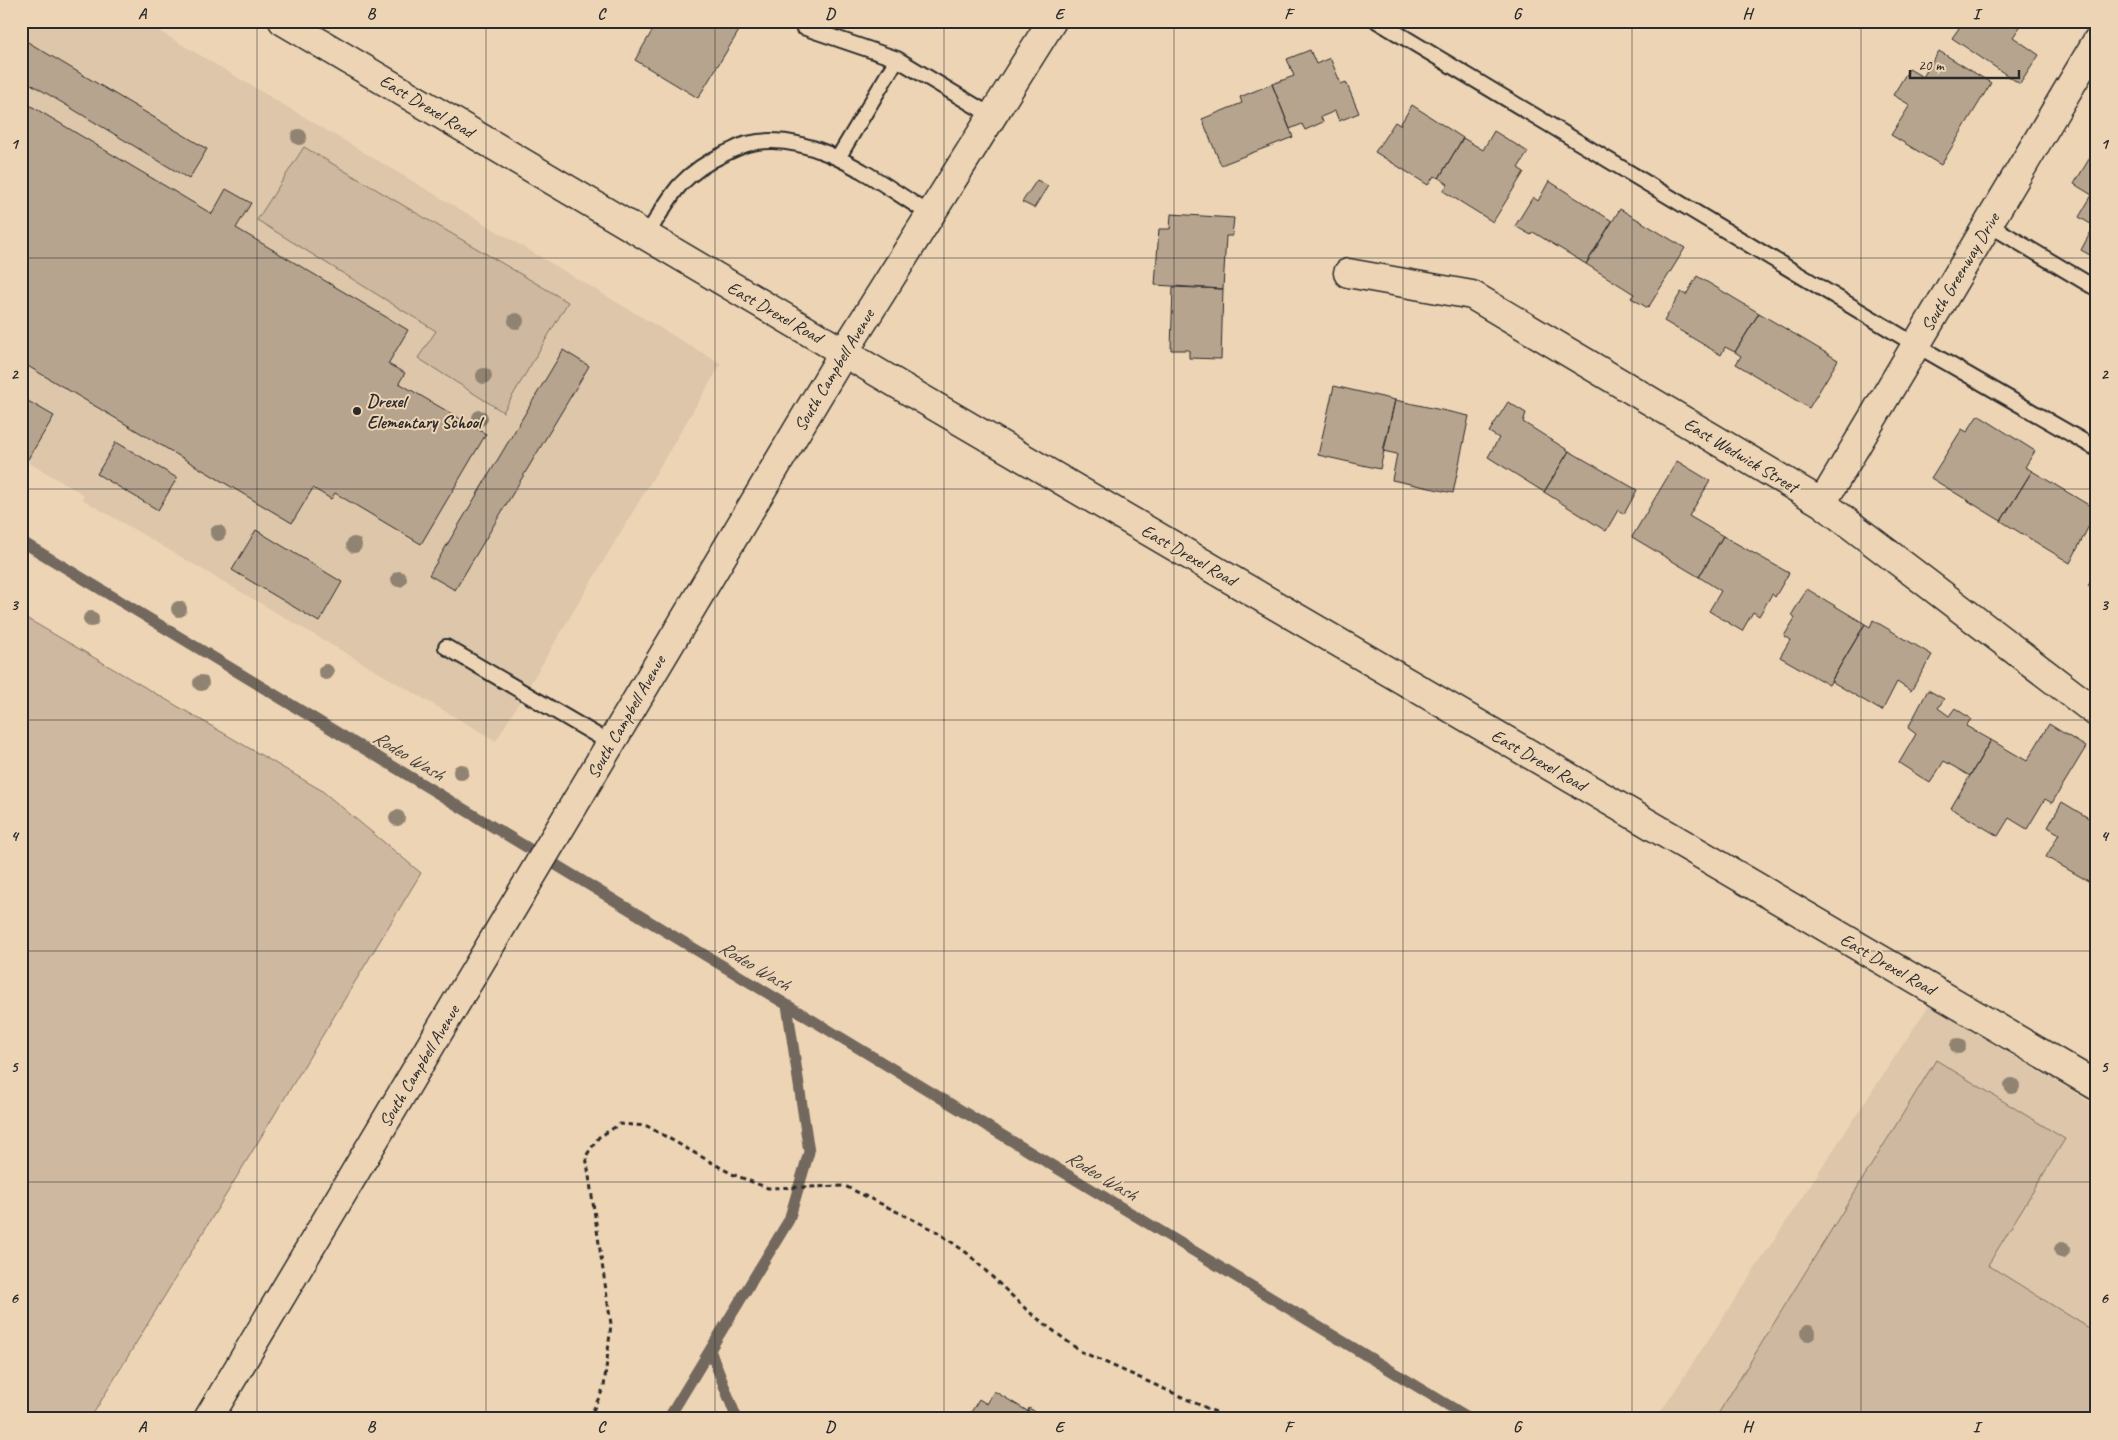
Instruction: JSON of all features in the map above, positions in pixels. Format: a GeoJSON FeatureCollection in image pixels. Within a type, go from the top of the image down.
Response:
{"type":"FeatureCollection","features":[{"type":"Feature","properties":{"kind":"street","name":"East Drexel Road"},"geometry":{"type":"LineString","coordinates":[[283,21],[646,236],[2097,1086]]}},
{"type":"Feature","properties":{"kind":"street","name":"South Campbell Avenue"},"geometry":{"type":"LineString","coordinates":[[208,1419],[844,352],[1052,21]]}},
{"type":"Feature","properties":{"kind":"street","name":"South Greenway Drive"},"geometry":{"type":"LineString","coordinates":[[1822,503],[2097,41]]}},
{"type":"Feature","properties":{"kind":"street","name":"East Wedwick Street"},"geometry":{"type":"LineString","coordinates":[[1348,273],[1472,295],[1822,503],[2097,713]]}},
{"type":"Feature","properties":{"kind":"lane"},"geometry":{"type":"LineString","coordinates":[[1377,21],[1916,345],[2097,449]]}},
{"type":"Feature","properties":{"kind":"lane"},"geometry":{"type":"LineString","coordinates":[[803,27],[897,59],[992,116]]}},
{"type":"Feature","properties":{"kind":"lane"},"geometry":{"type":"LineString","coordinates":[[838,158],[897,59]]}},
{"type":"Feature","properties":{"kind":"lane"},"geometry":{"type":"LineString","coordinates":[[646,236],[679,186],[692,173],[712,159],[745,144],[765,141],[789,142],[810,147],[838,158],[930,214]]}},
{"type":"Feature","properties":{"kind":"lane"},"geometry":{"type":"LineString","coordinates":[[1988,224],[2097,289]]}},
{"type":"Feature","properties":{"kind":"lane"},"geometry":{"type":"LineString","coordinates":[[446,647],[610,743]]}},
{"type":"Feature","properties":{"kind":"path"},"geometry":{"type":"LineString","coordinates":[[589,1419],[604,1387],[611,1324],[586,1156],[599,1137],[620,1124],[647,1126],[732,1174],[768,1188],[845,1186],[936,1231],[967,1254],[1029,1312],[1080,1351],[1230,1419]]}},
{"type":"Feature","properties":{"kind":"shaded area","name":"Drexel Elementary School"},"geometry":{"type":"Polygon","coordinates":[[[21,21],[142,21],[721,364],[496,741],[82,499],[84,495],[21,458],[21,21]]]}},
{"type":"Feature","properties":{"kind":"shaded area"},"geometry":{"type":"Polygon","coordinates":[[[304,147],[568,302],[503,412],[418,358],[436,331],[257,220],[304,147]]]}},
{"type":"Feature","properties":{"kind":"shaded area"},"geometry":{"type":"Polygon","coordinates":[[[21,615],[321,790],[421,873],[90,1419],[21,1419],[21,615]]]}},
{"type":"Feature","properties":{"kind":"shaded area"},"geometry":{"type":"Polygon","coordinates":[[[1929,1005],[2097,1106],[2097,1419],[1656,1419],[1929,1005]]]}},
{"type":"Feature","properties":{"kind":"shaded area"},"geometry":{"type":"Polygon","coordinates":[[[1936,1060],[2065,1139],[1988,1265],[2097,1333],[2097,1419],[1715,1419],[1936,1060]]]}},
{"type":"Feature","properties":{"kind":"building"},"geometry":{"type":"Polygon","coordinates":[[[658,21],[745,21],[698,98],[635,60],[658,21]]]}},
{"type":"Feature","properties":{"kind":"building"},"geometry":{"type":"Polygon","coordinates":[[[1964,21],[2024,21],[2013,37],[2039,55],[2020,84],[1952,38],[1964,21]]]}},
{"type":"Feature","properties":{"kind":"building"},"geometry":{"type":"Polygon","coordinates":[[[21,38],[207,149],[189,179],[21,78],[21,38]]]}},
{"type":"Feature","properties":{"kind":"building"},"geometry":{"type":"Polygon","coordinates":[[[1310,50],[1316,64],[1330,58],[1341,84],[1346,82],[1359,113],[1339,121],[1335,111],[1321,117],[1323,122],[1305,130],[1302,124],[1290,129],[1272,84],[1294,76],[1287,59],[1310,50]]]}},
{"type":"Feature","properties":{"kind":"building"},"geometry":{"type":"Polygon","coordinates":[[[1939,51],[1991,83],[1941,165],[1891,135],[1910,105],[1893,95],[1909,69],[1923,77],[1939,51]]]}},
{"type":"Feature","properties":{"kind":"building"},"geometry":{"type":"Polygon","coordinates":[[[1272,84],[1293,137],[1221,165],[1202,119],[1242,103],[1240,97],[1272,84]]]}},
{"type":"Feature","properties":{"kind":"building"},"geometry":{"type":"Polygon","coordinates":[[[21,100],[212,214],[226,189],[251,203],[236,228],[408,330],[388,364],[405,373],[399,383],[486,434],[421,544],[335,493],[331,499],[313,488],[292,523],[21,362],[21,100]]]}},
{"type":"Feature","properties":{"kind":"building"},"geometry":{"type":"Polygon","coordinates":[[[1412,105],[1463,138],[1439,178],[1434,176],[1428,185],[1375,152],[1395,122],[1400,125],[1412,105]]]}},
{"type":"Feature","properties":{"kind":"building"},"geometry":{"type":"Polygon","coordinates":[[[1494,131],[1528,152],[1518,168],[1524,172],[1493,222],[1443,191],[1448,184],[1439,178],[1463,138],[1483,150],[1494,131]]]}},
{"type":"Feature","properties":{"kind":"building"},"geometry":{"type":"Polygon","coordinates":[[[2091,156],[2097,160],[2097,259],[2081,250],[2094,226],[2079,217],[2092,195],[2074,184],[2091,156]]]}},
{"type":"Feature","properties":{"kind":"building"},"geometry":{"type":"Polygon","coordinates":[[[1037,180],[1048,186],[1034,208],[1022,202],[1037,180]]]}},
{"type":"Feature","properties":{"kind":"building"},"geometry":{"type":"Polygon","coordinates":[[[1549,181],[1612,221],[1586,264],[1533,232],[1531,235],[1515,226],[1533,197],[1538,201],[1549,181]]]}},
{"type":"Feature","properties":{"kind":"building"},"geometry":{"type":"Polygon","coordinates":[[[1620,209],[1685,248],[1648,308],[1631,298],[1634,294],[1586,264],[1620,209]]]}},
{"type":"Feature","properties":{"kind":"building"},"geometry":{"type":"Polygon","coordinates":[[[1171,214],[1234,218],[1232,236],[1226,236],[1223,289],[1155,285],[1159,229],[1170,229],[1171,214]]]}},
{"type":"Feature","properties":{"kind":"building"},"geometry":{"type":"Polygon","coordinates":[[[1697,276],[1759,313],[1735,352],[1725,347],[1721,355],[1664,321],[1681,292],[1686,295],[1697,276]]]}},
{"type":"Feature","properties":{"kind":"building"},"geometry":{"type":"Polygon","coordinates":[[[1173,287],[1223,289],[1221,359],[1189,358],[1189,350],[1171,350],[1173,287]]]}},
{"type":"Feature","properties":{"kind":"building"},"geometry":{"type":"Polygon","coordinates":[[[1759,313],[1838,360],[1809,408],[1736,364],[1741,356],[1735,352],[1759,313]]]}},
{"type":"Feature","properties":{"kind":"building"},"geometry":{"type":"Polygon","coordinates":[[[563,350],[589,366],[455,590],[429,575],[563,350]]]}},
{"type":"Feature","properties":{"kind":"building"},"geometry":{"type":"Polygon","coordinates":[[[1334,386],[1395,400],[1380,469],[1318,455],[1334,386]]]}},
{"type":"Feature","properties":{"kind":"building"},"geometry":{"type":"Polygon","coordinates":[[[21,397],[54,416],[28,459],[21,455],[21,397]]]}},
{"type":"Feature","properties":{"kind":"building"},"geometry":{"type":"Polygon","coordinates":[[[1395,400],[1469,416],[1453,493],[1392,480],[1397,454],[1383,451],[1395,400]]]}},
{"type":"Feature","properties":{"kind":"building"},"geometry":{"type":"Polygon","coordinates":[[[1508,402],[1526,413],[1523,422],[1569,451],[1544,492],[1488,457],[1499,438],[1489,432],[1508,402]]]}},
{"type":"Feature","properties":{"kind":"building"},"geometry":{"type":"Polygon","coordinates":[[[1978,415],[2035,451],[2025,467],[2032,471],[2001,521],[1931,478],[1962,429],[1967,432],[1978,415]]]}},
{"type":"Feature","properties":{"kind":"building"},"geometry":{"type":"Polygon","coordinates":[[[116,442],[177,478],[158,510],[97,474],[116,442]]]}},
{"type":"Feature","properties":{"kind":"building"},"geometry":{"type":"Polygon","coordinates":[[[1569,451],[1637,490],[1624,514],[1618,510],[1606,531],[1544,492],[1569,451]]]}},
{"type":"Feature","properties":{"kind":"building"},"geometry":{"type":"Polygon","coordinates":[[[1677,461],[1710,481],[1689,516],[1723,536],[1699,577],[1632,537],[1677,461]]]}},
{"type":"Feature","properties":{"kind":"building"},"geometry":{"type":"Polygon","coordinates":[[[2032,471],[2097,510],[2070,563],[2001,521],[2032,471]]]}},
{"type":"Feature","properties":{"kind":"building"},"geometry":{"type":"Polygon","coordinates":[[[256,530],[342,582],[319,622],[232,570],[256,530]]]}},
{"type":"Feature","properties":{"kind":"building"},"geometry":{"type":"Polygon","coordinates":[[[1723,536],[1789,573],[1775,597],[1772,594],[1759,616],[1753,612],[1742,631],[1709,611],[1721,591],[1699,577],[1723,536]]]}},
{"type":"Feature","properties":{"kind":"building"},"geometry":{"type":"Polygon","coordinates":[[[2097,570],[2097,591],[2088,586],[2097,570]]]}},
{"type":"Feature","properties":{"kind":"building"},"geometry":{"type":"Polygon","coordinates":[[[1807,589],[1865,624],[1829,685],[1780,657],[1790,640],[1784,636],[1795,618],[1792,614],[1807,589]]]}},
{"type":"Feature","properties":{"kind":"building"},"geometry":{"type":"Polygon","coordinates":[[[1873,620],[1932,655],[1911,691],[1897,682],[1882,711],[1831,681],[1865,624],[1870,627],[1873,620]]]}},
{"type":"Feature","properties":{"kind":"building"},"geometry":{"type":"Polygon","coordinates":[[[1928,690],[1944,699],[1938,708],[1949,716],[1955,708],[1971,719],[1966,726],[1991,740],[1970,776],[1944,761],[1930,783],[1899,763],[1916,734],[1908,728],[1928,690]]]}},
{"type":"Feature","properties":{"kind":"building"},"geometry":{"type":"Polygon","coordinates":[[[2049,724],[2086,747],[2052,803],[2045,799],[2027,829],[2009,818],[1998,836],[1951,808],[1991,740],[2027,761],[2049,724]]]}},
{"type":"Feature","properties":{"kind":"building"},"geometry":{"type":"Polygon","coordinates":[[[2062,802],[2097,823],[2097,886],[2046,857],[2059,834],[2048,827],[2062,802]]]}},
{"type":"Feature","properties":{"kind":"building"},"geometry":{"type":"Polygon","coordinates":[[[994,1391],[1029,1412],[1025,1419],[967,1419],[979,1399],[987,1404],[994,1391]]]}},
{"type":"Feature","properties":{"kind":"building"},"geometry":{"type":"Polygon","coordinates":[[[1029,1408],[1047,1419],[1025,1419],[1029,1408]]]}},
{"type":"Feature","properties":{"kind":"waterway","name":"Rodeo Wash"},"geometry":{"type":"LineString","coordinates":[[21,541],[1471,1419]]}},
{"type":"Feature","properties":{"kind":"waterway"},"geometry":{"type":"LineString","coordinates":[[668,1419],[789,1220],[809,1152],[787,1005]]}},
{"type":"Feature","properties":{"kind":"waterway"},"geometry":{"type":"LineString","coordinates":[[710,1350],[737,1419]]}},
{"type":"Feature","properties":{"kind":"place","name":"Drexel Elementary School"},"geometry":{"type":"Point","coordinates":[357,411]}}]}
